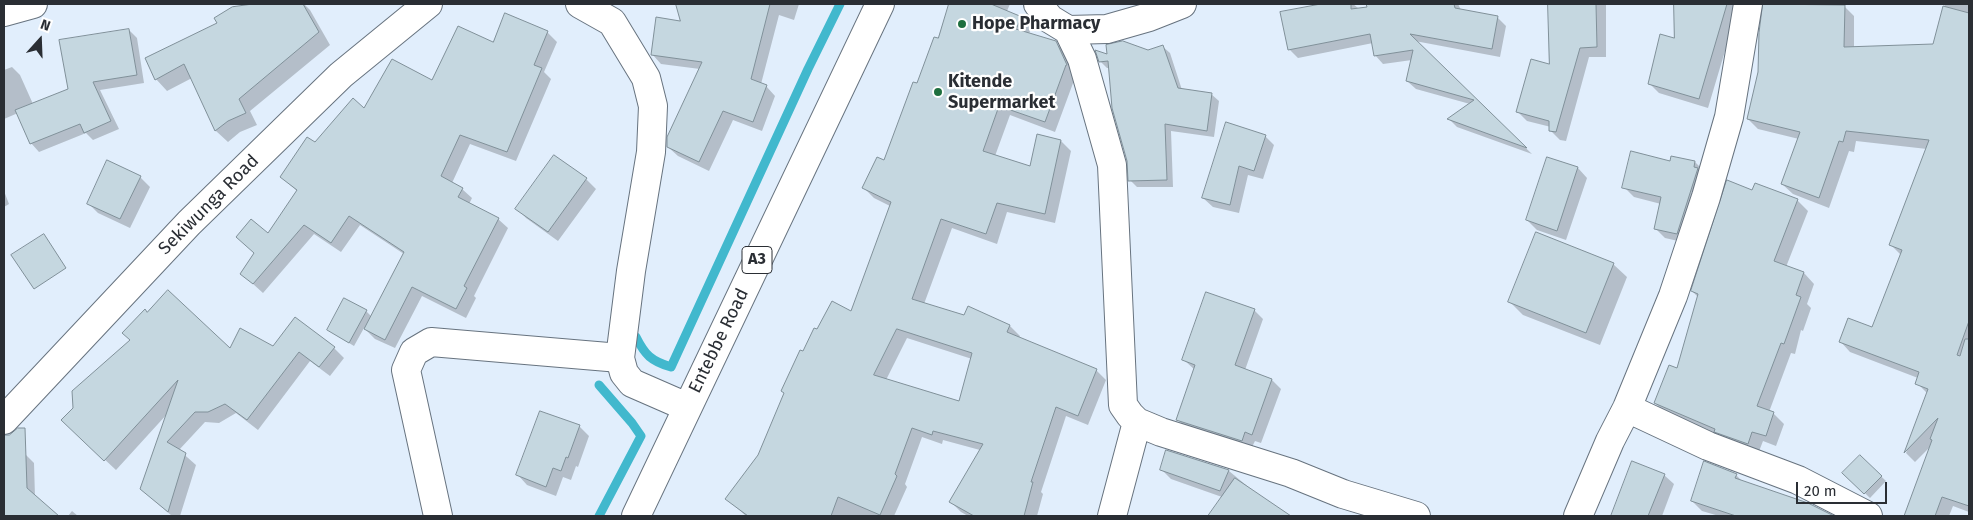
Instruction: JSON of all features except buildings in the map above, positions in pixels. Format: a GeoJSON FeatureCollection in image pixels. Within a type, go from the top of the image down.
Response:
{"type":"FeatureCollection","features":[{"type":"Feature","properties":{"kind":"street"},"geometry":{"type":"LineString","coordinates":[[4,12],[33,4]]}},
{"type":"Feature","properties":{"kind":"street","name":"Sekiwunga Road"},"geometry":{"type":"LineString","coordinates":[[4,420],[196,216],[341,75],[428,4]]}},
{"type":"Feature","properties":{"kind":"street"},"geometry":{"type":"LineString","coordinates":[[580,4],[612,22],[646,78],[653,106],[651,152],[631,271],[620,358],[624,373],[632,383],[687,407]]}},
{"type":"Feature","properties":{"kind":"street","name":"Entebbe Road"},"geometry":{"type":"LineString","coordinates":[[636,516],[880,4]]}},
{"type":"Feature","properties":{"kind":"street"},"geometry":{"type":"LineString","coordinates":[[1038,4],[1050,19],[1068,30],[1082,59],[1112,165],[1123,405],[1130,415],[1137,422],[1161,432],[1291,473],[1343,494],[1416,516]]}},
{"type":"Feature","properties":{"kind":"street"},"geometry":{"type":"LineString","coordinates":[[1068,30],[1107,29],[1149,17],[1182,4]]}},
{"type":"Feature","properties":{"kind":"street"},"geometry":{"type":"LineString","coordinates":[[1578,516],[1610,441],[1627,408],[1673,296],[1706,197],[1729,117],[1748,4]]}},
{"type":"Feature","properties":{"kind":"street"},"geometry":{"type":"LineString","coordinates":[[438,516],[406,370],[414,352],[430,342],[620,358]]}},
{"type":"Feature","properties":{"kind":"street"},"geometry":{"type":"LineString","coordinates":[[1627,408],[1708,446],[1798,480],[1868,516]]}},
{"type":"Feature","properties":{"kind":"street"},"geometry":{"type":"LineString","coordinates":[[1112,516],[1137,422]]}},
{"type":"Feature","properties":{"kind":"waterway"},"geometry":{"type":"LineString","coordinates":[[636,337],[649,356],[671,367],[808,69],[840,4]]}},
{"type":"Feature","properties":{"kind":"waterway"},"geometry":{"type":"LineString","coordinates":[[599,385],[641,436],[599,516]]}},
{"type":"Feature","properties":{"kind":"place","name":"Hope Pharmacy"},"geometry":{"type":"Point","coordinates":[962,24]}},
{"type":"Feature","properties":{"kind":"place","name":"Kitende Supermarket"},"geometry":{"type":"Point","coordinates":[938,92]}}]}
